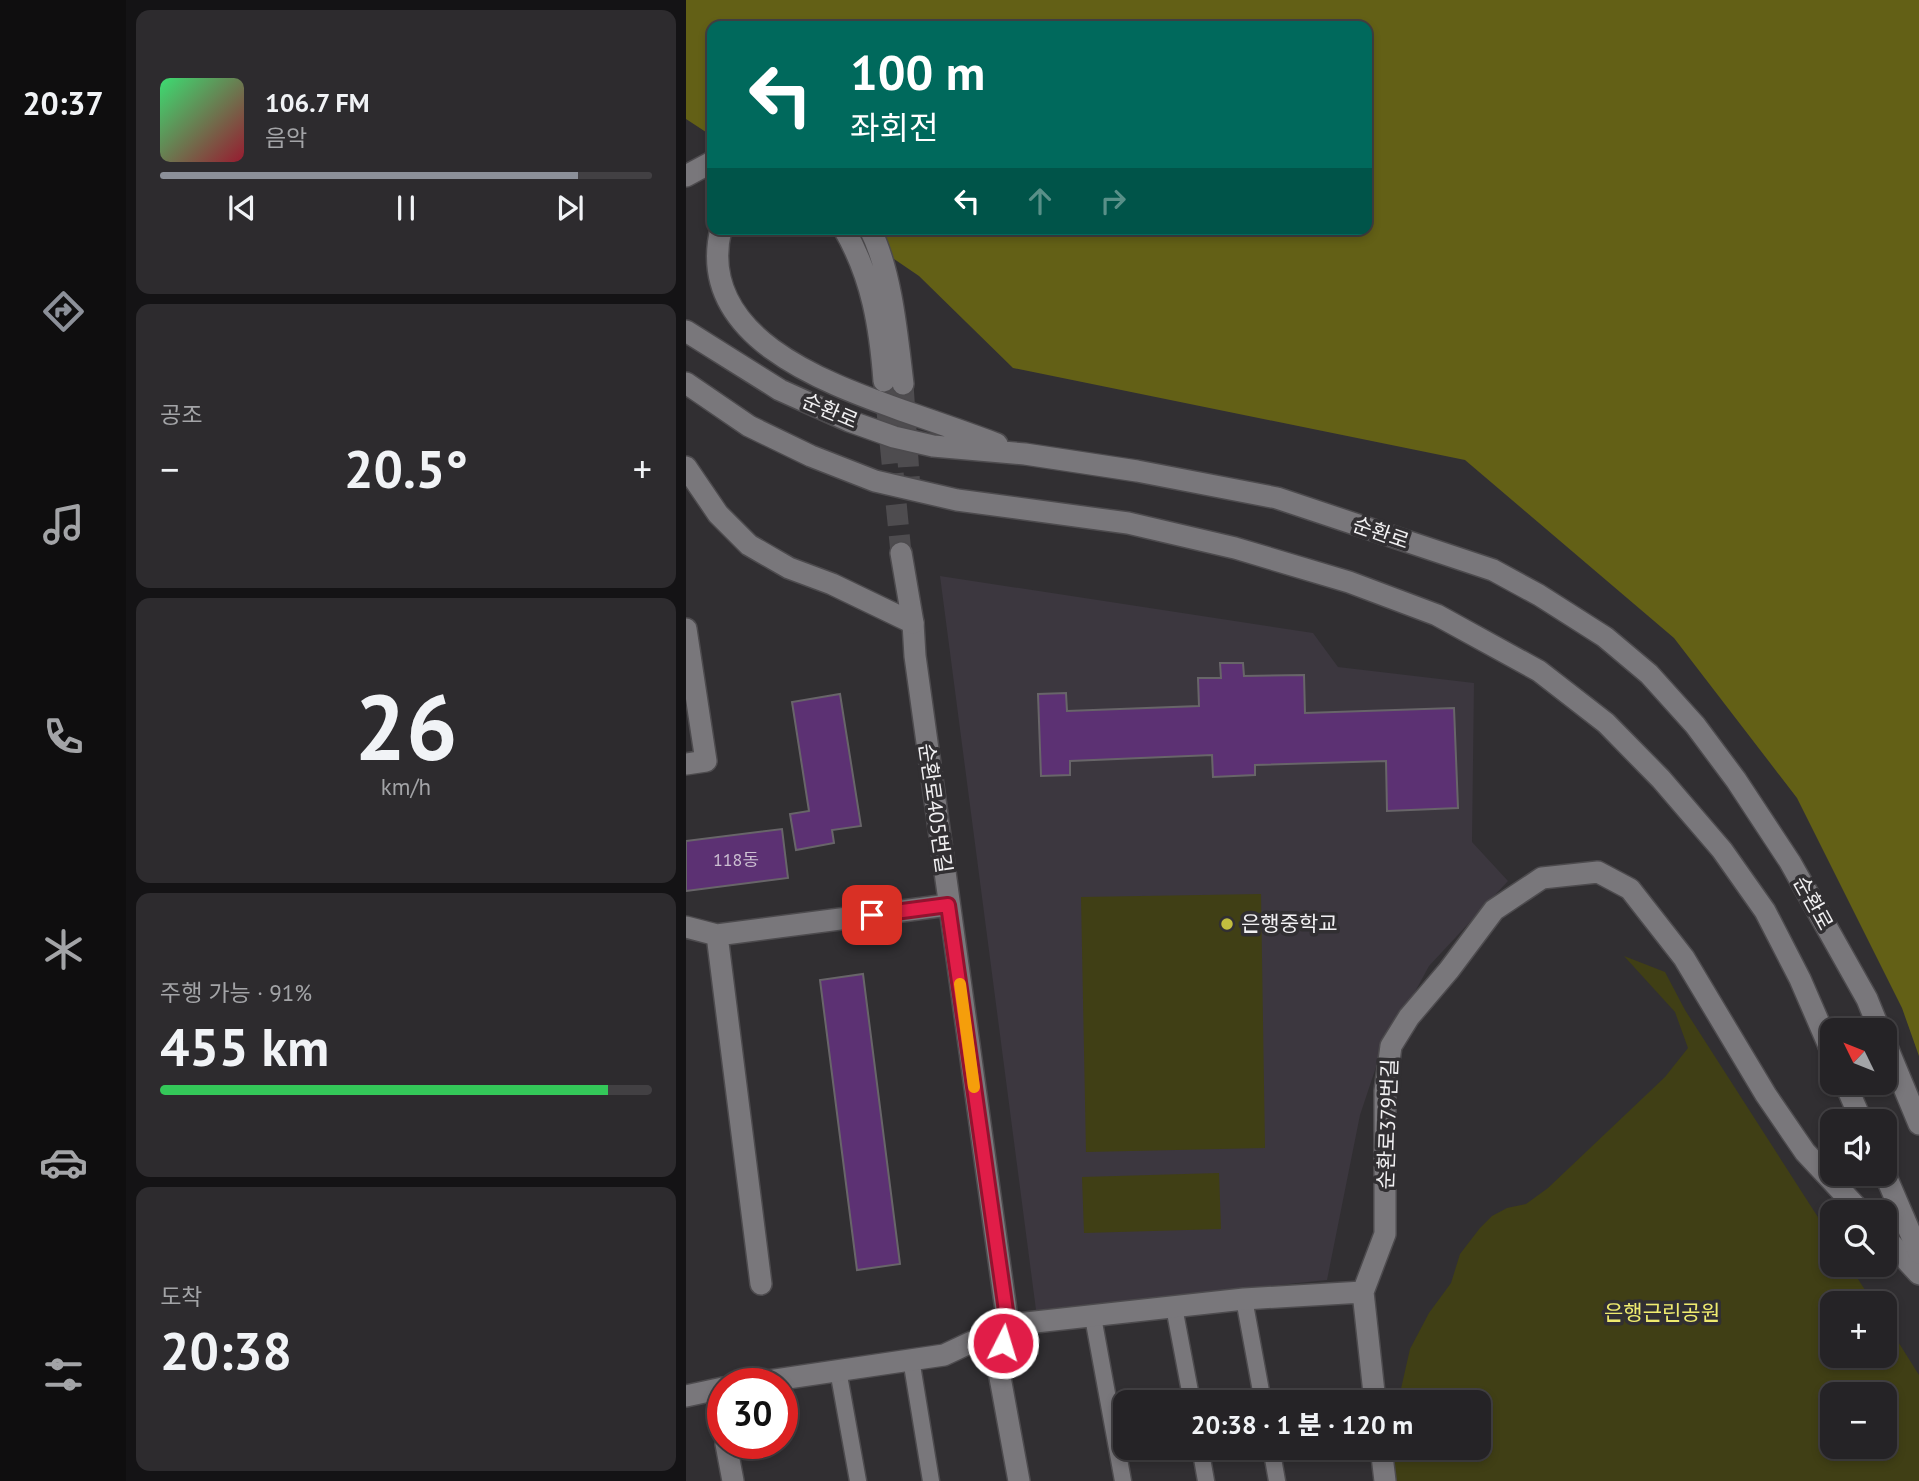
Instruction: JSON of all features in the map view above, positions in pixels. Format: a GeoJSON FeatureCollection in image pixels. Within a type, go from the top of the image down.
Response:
{"type":"FeatureCollection","features":[{"type":"Feature","properties":{"kind":"main road"},"geometry":{"type":"LineString","coordinates":[[686,176],[707,165]]}},
{"type":"Feature","properties":{"kind":"main road"},"geometry":{"type":"LineString","coordinates":[[720,235],[716,251],[724,294],[735,313],[757,337],[782,357],[847,390],[1025,454]]}},
{"type":"Feature","properties":{"kind":"main road"},"geometry":{"type":"LineString","coordinates":[[847,235],[865,274],[894,383],[897,333],[887,285],[872,235]]}},
{"type":"Feature","properties":{"kind":"main road","name":"순환로"},"geometry":{"type":"LineString","coordinates":[[686,331],[780,390],[849,421],[894,437],[933,446],[1025,454],[1137,471],[1277,498],[1493,570],[1539,595],[1605,637],[1649,674],[1695,725],[1736,780],[1790,862],[1867,999],[1875,1018]]}},
{"type":"Feature","properties":{"kind":"main road"},"geometry":{"type":"LineString","coordinates":[[686,383],[749,426],[811,456],[875,481],[957,500],[1128,523],[1235,548],[1349,582],[1437,615],[1539,671],[1606,723],[1661,779],[1722,850],[1765,911],[1820,1025]]}},
{"type":"Feature","properties":{"kind":"main road"},"geometry":{"type":"LineString","coordinates":[[686,467],[718,514],[749,545],[789,568],[832,584],[913,623]]}},
{"type":"Feature","properties":{"kind":"main road","name":"순환로405번길"},"geometry":{"type":"LineString","coordinates":[[908,554],[915,656],[1008,1325]]}},
{"type":"Feature","properties":{"kind":"main road"},"geometry":{"type":"LineString","coordinates":[[686,629],[706,761],[686,764]]}},
{"type":"Feature","properties":{"kind":"main road","name":"순환로379번길"},"geometry":{"type":"LineString","coordinates":[[1363,1292],[1385,1234],[1385,1091],[1391,1045],[1409,1017],[1449,970],[1494,909],[1542,878],[1598,872],[1630,889],[1684,958],[1766,1095],[1805,1152],[1850,1200]]}},
{"type":"Feature","properties":{"kind":"main road"},"geometry":{"type":"LineString","coordinates":[[686,926],[718,935],[948,905]]}},
{"type":"Feature","properties":{"kind":"main road"},"geometry":{"type":"LineString","coordinates":[[718,935],[761,1284]]}},
{"type":"Feature","properties":{"kind":"main road"},"geometry":{"type":"LineString","coordinates":[[1897,1071],[1919,1124]]}},
{"type":"Feature","properties":{"kind":"main road"},"geometry":{"type":"LineString","coordinates":[[1890,1186],[1919,1253]]}},
{"type":"Feature","properties":{"kind":"main road"},"geometry":{"type":"LineString","coordinates":[[1897,1250],[1919,1274]]}},
{"type":"Feature","properties":{"kind":"main road"},"geometry":{"type":"LineString","coordinates":[[798,1376],[944,1355],[1008,1325],[1244,1299],[1363,1292],[1375,1390]]}},
{"type":"Feature","properties":{"kind":"main road"},"geometry":{"type":"LineString","coordinates":[[1008,1325],[998,1361],[1019,1481]]}},
{"type":"Feature","properties":{"kind":"main road"},"geometry":{"type":"LineString","coordinates":[[686,1396],[707,1392]]}},
{"type":"Feature","properties":{"kind":"main road"},"geometry":{"type":"LineString","coordinates":[[729,1459],[733,1481]]}},
{"type":"Feature","properties":{"kind":"main road"},"geometry":{"type":"LineString","coordinates":[[1383,1460],[1385,1481]]}},
{"type":"Feature","properties":{"kind":"lane"},"geometry":{"type":"LineString","coordinates":[[1244,1299],[1261,1390]]}},
{"type":"Feature","properties":{"kind":"lane"},"geometry":{"type":"LineString","coordinates":[[1174,1307],[1190,1390]]}},
{"type":"Feature","properties":{"kind":"lane"},"geometry":{"type":"LineString","coordinates":[[1093,1317],[1123,1481]]}},
{"type":"Feature","properties":{"kind":"lane"},"geometry":{"type":"LineString","coordinates":[[911,1359],[931,1481]]}},
{"type":"Feature","properties":{"kind":"lane"},"geometry":{"type":"LineString","coordinates":[[838,1370],[858,1481]]}},
{"type":"Feature","properties":{"kind":"lane"},"geometry":{"type":"LineString","coordinates":[[1202,1460],[1206,1481]]}},
{"type":"Feature","properties":{"kind":"lane"},"geometry":{"type":"LineString","coordinates":[[1273,1460],[1277,1481]]}},
{"type":"Feature","properties":{"kind":"shaded area"},"geometry":{"type":"Polygon","coordinates":[[[686,0],[1919,0],[1919,1056],[1902,1008],[1797,798],[1674,638],[1465,460],[1013,368],[919,276],[859,235],[1372,235],[1372,21],[707,21],[707,133],[686,119],[686,0]]]}},
{"type":"Feature","properties":{"kind":"shaded area","name":"은행중학교"},"geometry":{"type":"Polygon","coordinates":[[[940,576],[1313,633],[1338,667],[1474,683],[1472,842],[1508,881],[1429,966],[1379,1058],[1360,1115],[1327,1280],[1036,1310],[940,576]]]}},
{"type":"Feature","properties":{"kind":"green space"},"geometry":{"type":"Polygon","coordinates":[[[1261,894],[1265,1148],[1086,1152],[1081,897],[1261,894]]]}},
{"type":"Feature","properties":{"kind":"green space","name":"은행근린공원"},"geometry":{"type":"Polygon","coordinates":[[[1624,956],[1665,972],[1685,1010],[1820,1220],[1820,1277],[1857,1277],[1866,1291],[1820,1291],[1820,1368],[1897,1368],[1897,1340],[1919,1375],[1919,1481],[1393,1481],[1392,1460],[1491,1460],[1491,1390],[1401,1390],[1410,1349],[1429,1313],[1451,1283],[1460,1254],[1492,1216],[1507,1208],[1526,1204],[1548,1188],[1665,1077],[1688,1048],[1675,1012],[1624,956]]]}},
{"type":"Feature","properties":{"kind":"green space"},"geometry":{"type":"Polygon","coordinates":[[[1219,1173],[1221,1229],[1084,1233],[1082,1177],[1219,1173]]]}},
{"type":"Feature","properties":{"kind":"building"},"geometry":{"type":"Polygon","coordinates":[[[1220,663],[1243,663],[1244,676],[1304,675],[1305,713],[1454,708],[1458,808],[1387,811],[1386,761],[1255,765],[1255,775],[1213,777],[1212,755],[1070,761],[1070,775],[1041,776],[1038,694],[1066,693],[1067,711],[1199,706],[1198,678],[1221,678],[1220,663]]]}},
{"type":"Feature","properties":{"kind":"building"},"geometry":{"type":"Polygon","coordinates":[[[840,694],[861,826],[832,830],[834,843],[796,850],[790,814],[809,811],[792,702],[840,694]]]}},
{"type":"Feature","properties":{"kind":"building"},"geometry":{"type":"Polygon","coordinates":[[[782,829],[788,878],[686,891],[686,841],[782,829]]]}},
{"type":"Feature","properties":{"kind":"building"},"geometry":{"type":"Polygon","coordinates":[[[863,974],[900,1264],[857,1270],[820,980],[863,974]]]}},
{"type":"Feature","properties":{"kind":"tunnel"},"geometry":{"type":"LineString","coordinates":[[884,381],[901,553]]}},
{"type":"Feature","properties":{"kind":"tunnel"},"geometry":{"type":"LineString","coordinates":[[903,384],[911,505]]}},
{"type":"Feature","properties":{"kind":"slow traffic"},"geometry":{"type":"LineString","coordinates":[[960,984],[974,1087]]}},
{"type":"Feature","properties":{"kind":"place","name":"은행중학교"},"geometry":{"type":"Point","coordinates":[1227,924]}},
{"type":"Feature","properties":{"kind":"route"},"geometry":{"type":"LineString","coordinates":[[872,915],[948,905],[1008,1325],[1003,1343]]}}]}
